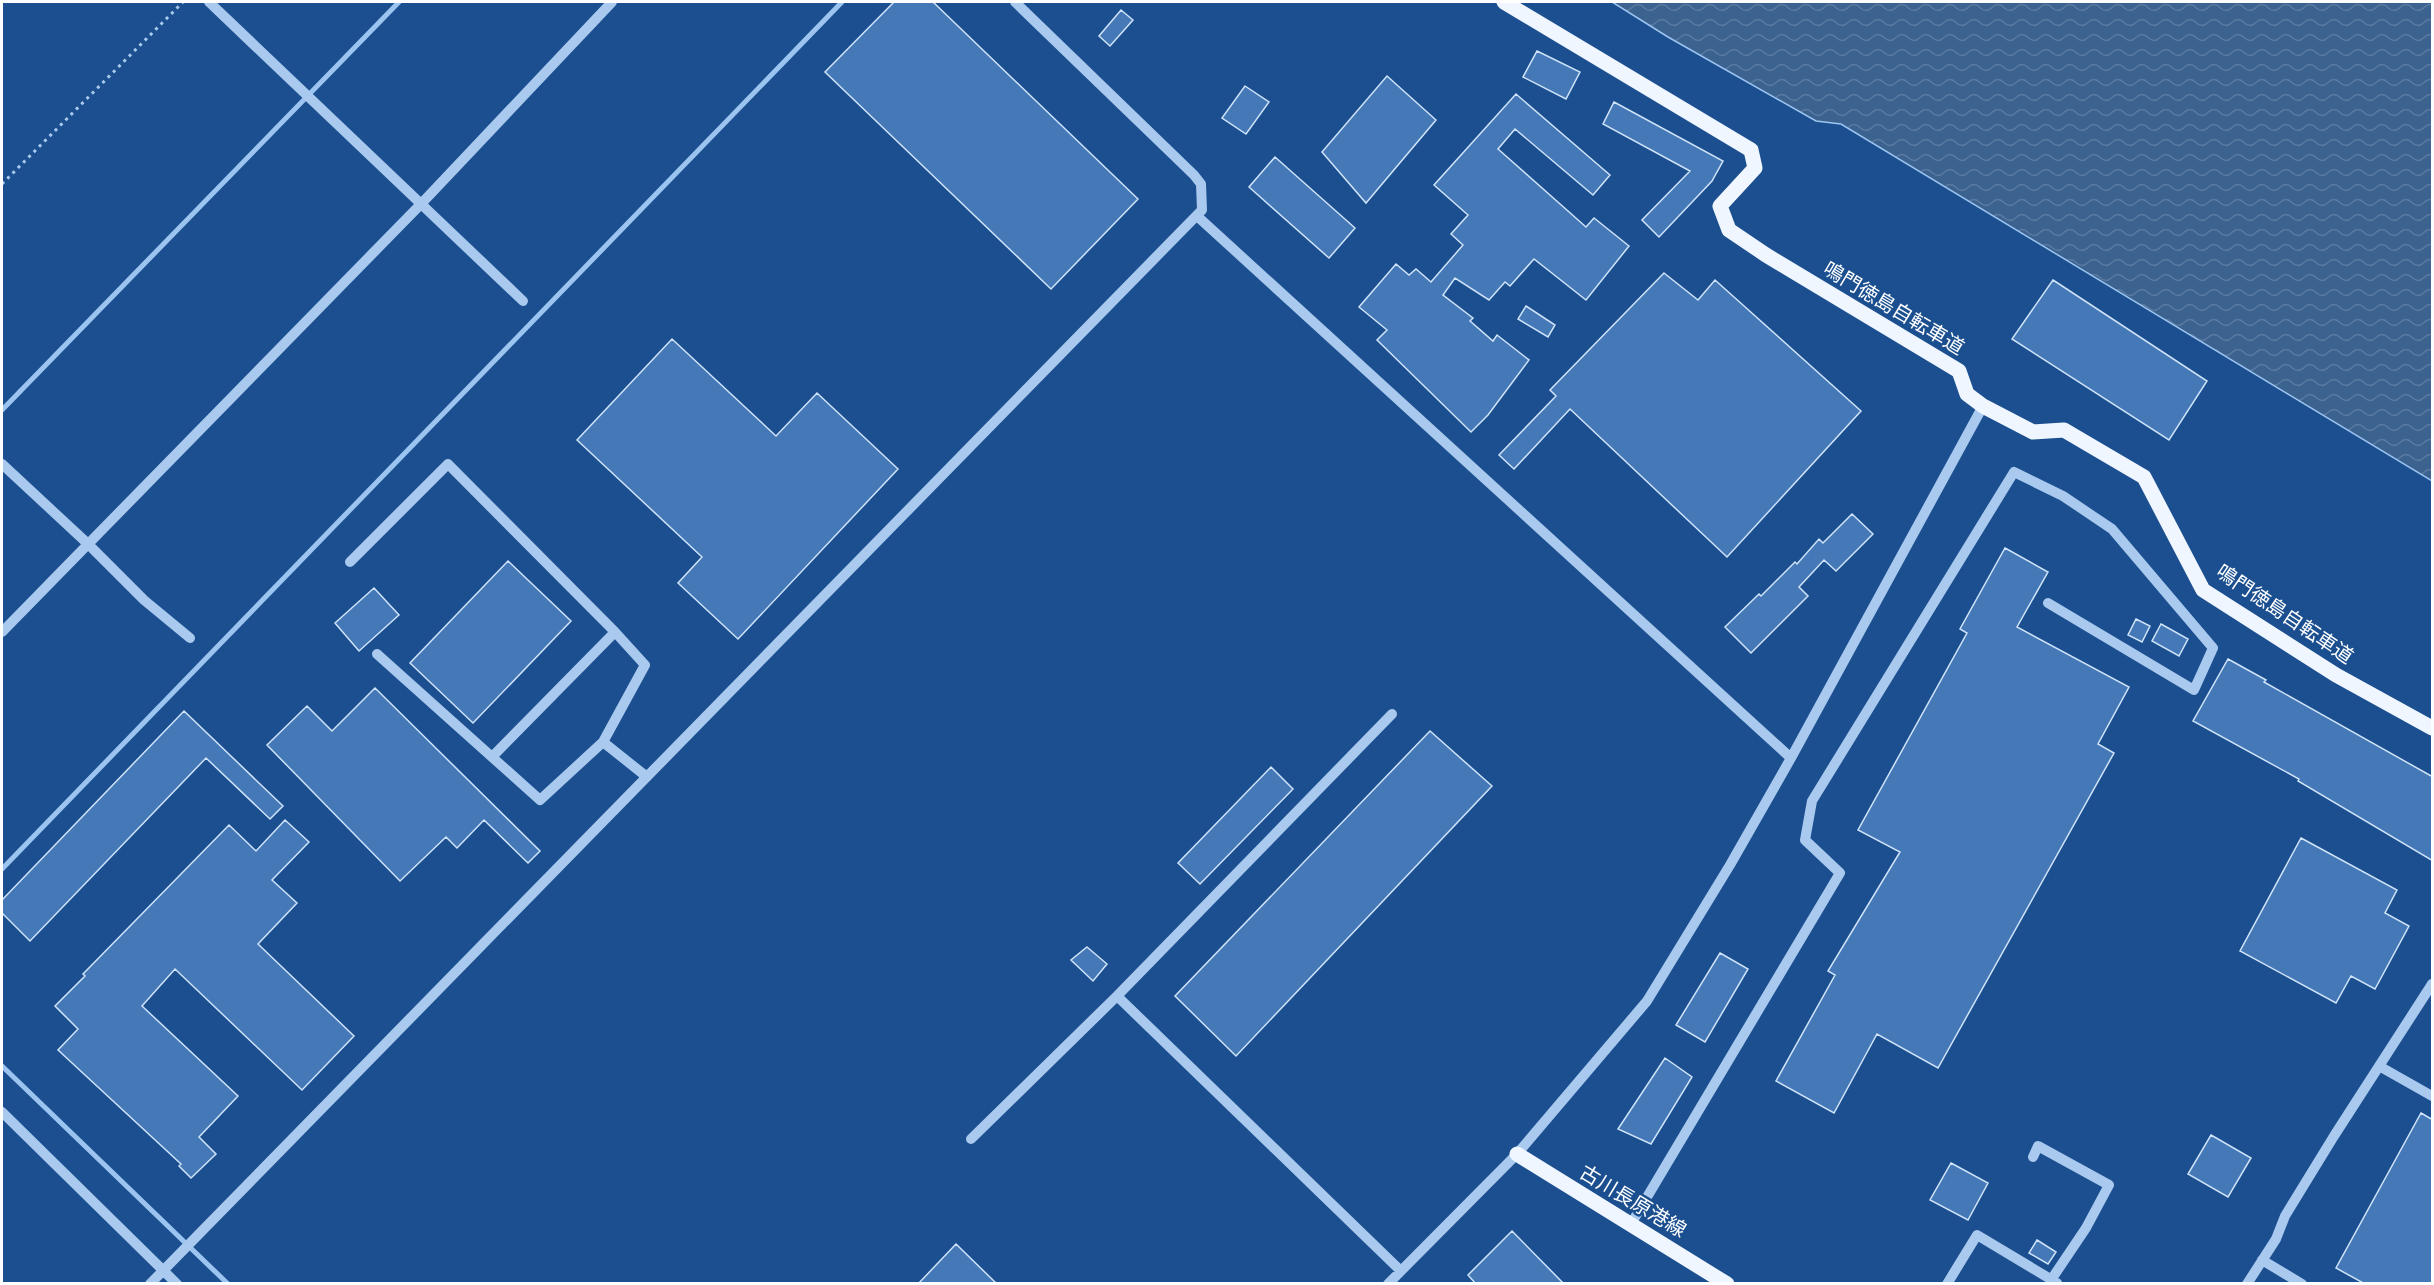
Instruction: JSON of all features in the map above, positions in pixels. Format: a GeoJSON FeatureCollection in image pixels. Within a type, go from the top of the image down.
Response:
{"type":"FeatureCollection","features":[{"type":"Feature","properties":{"kind":"main road","name":"鳴門徳島自転車道"},"geometry":{"type":"LineString","coordinates":[[1504,2],[1751,150],[1755,168],[1720,206],[1729,230],[1766,255],[1959,371],[1967,394],[1983,406],[2033,432],[2064,430],[2145,477],[2203,590],[2336,675],[2433,728]]}},
{"type":"Feature","properties":{"kind":"main road","name":"古川長原港線"},"geometry":{"type":"LineString","coordinates":[[1516,1154],[1727,1284]]}},
{"type":"Feature","properties":{"kind":"street"},"geometry":{"type":"LineString","coordinates":[[209,2],[523,301]]}},
{"type":"Feature","properties":{"kind":"street"},"geometry":{"type":"LineString","coordinates":[[2,632],[421,204],[612,2]]}},
{"type":"Feature","properties":{"kind":"street"},"geometry":{"type":"LineString","coordinates":[[150,1284],[1202,210],[1201,184],[1194,175],[1015,2]]}},
{"type":"Feature","properties":{"kind":"street"},"geometry":{"type":"LineString","coordinates":[[1197,216],[1791,758]]}},
{"type":"Feature","properties":{"kind":"street"},"geometry":{"type":"LineString","coordinates":[[1388,1284],[1516,1154],[1647,1000],[1730,865],[1791,758],[1983,406]]}},
{"type":"Feature","properties":{"kind":"street"},"geometry":{"type":"LineString","coordinates":[[2,464],[144,600],[190,638]]}},
{"type":"Feature","properties":{"kind":"street"},"geometry":{"type":"LineString","coordinates":[[350,562],[448,464],[645,665],[603,742],[540,800],[377,654]]}},
{"type":"Feature","properties":{"kind":"street"},"geometry":{"type":"LineString","coordinates":[[1630,1224],[1840,873],[1805,840],[1812,801],[2014,472],[2063,496],[2112,529],[2213,648],[2194,690],[2048,603]]}},
{"type":"Feature","properties":{"kind":"street"},"geometry":{"type":"LineString","coordinates":[[492,757],[615,632]]}},
{"type":"Feature","properties":{"kind":"street"},"geometry":{"type":"LineString","coordinates":[[971,1139],[1117,996],[1392,714]]}},
{"type":"Feature","properties":{"kind":"street"},"geometry":{"type":"LineString","coordinates":[[603,742],[647,777]]}},
{"type":"Feature","properties":{"kind":"street"},"geometry":{"type":"LineString","coordinates":[[2247,1284],[2276,1239],[2285,1216],[2433,984]]}},
{"type":"Feature","properties":{"kind":"street"},"geometry":{"type":"LineString","coordinates":[[1117,996],[1401,1271]]}},
{"type":"Feature","properties":{"kind":"street"},"geometry":{"type":"LineString","coordinates":[[2379,1066],[2433,1096]]}},
{"type":"Feature","properties":{"kind":"street"},"geometry":{"type":"LineString","coordinates":[[2,1112],[177,1284]]}},
{"type":"Feature","properties":{"kind":"street"},"geometry":{"type":"LineString","coordinates":[[1947,1284],[1977,1235],[2054,1282],[2109,1185],[2038,1146],[2033,1157]]}},
{"type":"Feature","properties":{"kind":"street"},"geometry":{"type":"LineString","coordinates":[[2262,1260],[2302,1284]]}},
{"type":"Feature","properties":{"kind":"path"},"geometry":{"type":"LineString","coordinates":[[2,184],[183,2]]}},
{"type":"Feature","properties":{"kind":"water"},"geometry":{"type":"Polygon","coordinates":[[[1612,2],[2432,2],[2432,481],[1841,124],[1816,121],[1668,37],[1612,2]]]}},
{"type":"Feature","properties":{"kind":"building"},"geometry":{"type":"Polygon","coordinates":[[[894,2],[933,2],[1138,199],[1051,289],[825,72],[894,2]]]}},
{"type":"Feature","properties":{"kind":"building"},"geometry":{"type":"Polygon","coordinates":[[[1121,10],[1133,20],[1110,46],[1099,36],[1121,10]]]}},
{"type":"Feature","properties":{"kind":"building"},"geometry":{"type":"Polygon","coordinates":[[[1537,51],[1580,72],[1566,99],[1523,77],[1537,51]]]}},
{"type":"Feature","properties":{"kind":"building"},"geometry":{"type":"Polygon","coordinates":[[[1387,76],[1436,120],[1366,203],[1322,152],[1387,76]]]}},
{"type":"Feature","properties":{"kind":"building"},"geometry":{"type":"Polygon","coordinates":[[[1245,86],[1269,102],[1246,134],[1222,118],[1245,86]]]}},
{"type":"Feature","properties":{"kind":"building"},"geometry":{"type":"Polygon","coordinates":[[[1516,94],[1610,175],[1593,195],[1515,129],[1498,149],[1586,227],[1594,218],[1629,246],[1586,300],[1534,259],[1510,286],[1505,282],[1489,300],[1455,278],[1443,295],[1473,318],[1470,321],[1493,341],[1497,335],[1529,360],[1488,415],[1471,432],[1377,340],[1387,330],[1359,307],[1396,264],[1409,275],[1416,269],[1431,282],[1463,245],[1451,234],[1468,215],[1434,185],[1516,94]]]}},
{"type":"Feature","properties":{"kind":"building"},"geometry":{"type":"Polygon","coordinates":[[[1614,102],[1723,161],[1712,181],[1659,237],[1642,220],[1690,171],[1603,124],[1614,102]]]}},
{"type":"Feature","properties":{"kind":"building"},"geometry":{"type":"Polygon","coordinates":[[[1275,157],[1355,228],[1329,258],[1249,187],[1275,157]]]}},
{"type":"Feature","properties":{"kind":"building"},"geometry":{"type":"Polygon","coordinates":[[[1664,273],[1698,300],[1715,280],[1861,411],[1727,557],[1570,409],[1514,469],[1499,455],[1556,396],[1550,390],[1664,273]]]}},
{"type":"Feature","properties":{"kind":"building"},"geometry":{"type":"Polygon","coordinates":[[[2053,280],[2207,381],[2169,440],[2012,339],[2053,280]]]}},
{"type":"Feature","properties":{"kind":"building"},"geometry":{"type":"Polygon","coordinates":[[[1526,306],[1555,325],[1548,337],[1518,319],[1526,306]]]}},
{"type":"Feature","properties":{"kind":"building"},"geometry":{"type":"Polygon","coordinates":[[[672,339],[776,436],[817,393],[898,469],[738,639],[678,583],[702,557],[577,440],[672,339]]]}},
{"type":"Feature","properties":{"kind":"building"},"geometry":{"type":"Polygon","coordinates":[[[1852,514],[1873,534],[1836,571],[1824,560],[1799,587],[1808,596],[1751,653],[1725,627],[1795,562],[1797,564],[1819,539],[1823,543],[1852,514]]]}},
{"type":"Feature","properties":{"kind":"building"},"geometry":{"type":"Polygon","coordinates":[[[2005,548],[2048,572],[2017,627],[2129,687],[2098,744],[2114,753],[1938,1068],[1877,1034],[1834,1113],[1776,1081],[1835,975],[1828,971],[1900,852],[1858,830],[1967,633],[1960,629],[2005,548]]]}},
{"type":"Feature","properties":{"kind":"building"},"geometry":{"type":"Polygon","coordinates":[[[508,561],[571,621],[473,723],[410,663],[508,561]]]}},
{"type":"Feature","properties":{"kind":"building"},"geometry":{"type":"Polygon","coordinates":[[[374,588],[399,615],[359,651],[335,623],[374,588]]]}},
{"type":"Feature","properties":{"kind":"building"},"geometry":{"type":"Polygon","coordinates":[[[2136,619],[2150,626],[2142,642],[2128,635],[2136,619]]]}},
{"type":"Feature","properties":{"kind":"building"},"geometry":{"type":"Polygon","coordinates":[[[2161,624],[2188,639],[2179,656],[2152,641],[2161,624]]]}},
{"type":"Feature","properties":{"kind":"building"},"geometry":{"type":"Polygon","coordinates":[[[2228,659],[2266,680],[2264,682],[2433,777],[2433,861],[2298,781],[2299,779],[2193,721],[2228,659]]]}},
{"type":"Feature","properties":{"kind":"building"},"geometry":{"type":"Polygon","coordinates":[[[375,688],[540,851],[528,863],[484,820],[457,848],[446,837],[400,881],[267,745],[307,706],[332,731],[375,688]]]}},
{"type":"Feature","properties":{"kind":"building"},"geometry":{"type":"Polygon","coordinates":[[[184,711],[283,806],[270,819],[206,758],[30,941],[2,913],[2,900],[184,711]]]}},
{"type":"Feature","properties":{"kind":"building"},"geometry":{"type":"Polygon","coordinates":[[[1430,731],[1492,786],[1236,1056],[1175,996],[1430,731]]]}},
{"type":"Feature","properties":{"kind":"building"},"geometry":{"type":"Polygon","coordinates":[[[1271,767],[1293,789],[1200,884],[1178,863],[1271,767]]]}},
{"type":"Feature","properties":{"kind":"building"},"geometry":{"type":"Polygon","coordinates":[[[285,820],[309,842],[272,880],[297,903],[258,944],[354,1036],[302,1090],[175,969],[142,1006],[238,1096],[199,1137],[216,1154],[191,1178],[179,1166],[181,1164],[58,1050],[78,1029],[55,1006],[85,976],[83,974],[229,825],[256,851],[285,820]]]}},
{"type":"Feature","properties":{"kind":"building"},"geometry":{"type":"Polygon","coordinates":[[[2301,838],[2397,890],[2385,913],[2409,926],[2375,989],[2351,976],[2336,1003],[2240,951],[2301,838]]]}},
{"type":"Feature","properties":{"kind":"building"},"geometry":{"type":"Polygon","coordinates":[[[1087,947],[1107,964],[1093,981],[1071,960],[1087,947]]]}},
{"type":"Feature","properties":{"kind":"building"},"geometry":{"type":"Polygon","coordinates":[[[1720,953],[1748,969],[1705,1042],[1676,1025],[1720,953]]]}},
{"type":"Feature","properties":{"kind":"building"},"geometry":{"type":"Polygon","coordinates":[[[1665,1058],[1692,1077],[1651,1144],[1618,1129],[1665,1058]]]}},
{"type":"Feature","properties":{"kind":"building"},"geometry":{"type":"Polygon","coordinates":[[[2421,1113],[2433,1120],[2433,1284],[2365,1284],[2336,1268],[2421,1113]]]}},
{"type":"Feature","properties":{"kind":"building"},"geometry":{"type":"Polygon","coordinates":[[[2211,1135],[2251,1158],[2228,1197],[2188,1174],[2211,1135]]]}},
{"type":"Feature","properties":{"kind":"building"},"geometry":{"type":"Polygon","coordinates":[[[1951,1163],[1988,1183],[1968,1220],[1930,1200],[1951,1163]]]}},
{"type":"Feature","properties":{"kind":"building"},"geometry":{"type":"Polygon","coordinates":[[[1512,1231],[1564,1284],[1476,1284],[1468,1275],[1512,1231]]]}},
{"type":"Feature","properties":{"kind":"building"},"geometry":{"type":"Polygon","coordinates":[[[2037,1240],[2056,1252],[2048,1264],[2029,1253],[2037,1240]]]}},
{"type":"Feature","properties":{"kind":"building"},"geometry":{"type":"Polygon","coordinates":[[[956,1244],[997,1284],[918,1284],[956,1244]]]}},
{"type":"Feature","properties":{"kind":"waterway"},"geometry":{"type":"LineString","coordinates":[[2,410],[399,2]]}},
{"type":"Feature","properties":{"kind":"waterway"},"geometry":{"type":"LineString","coordinates":[[2,869],[842,2]]}},
{"type":"Feature","properties":{"kind":"waterway"},"geometry":{"type":"LineString","coordinates":[[2,1066],[228,1284]]}}]}
